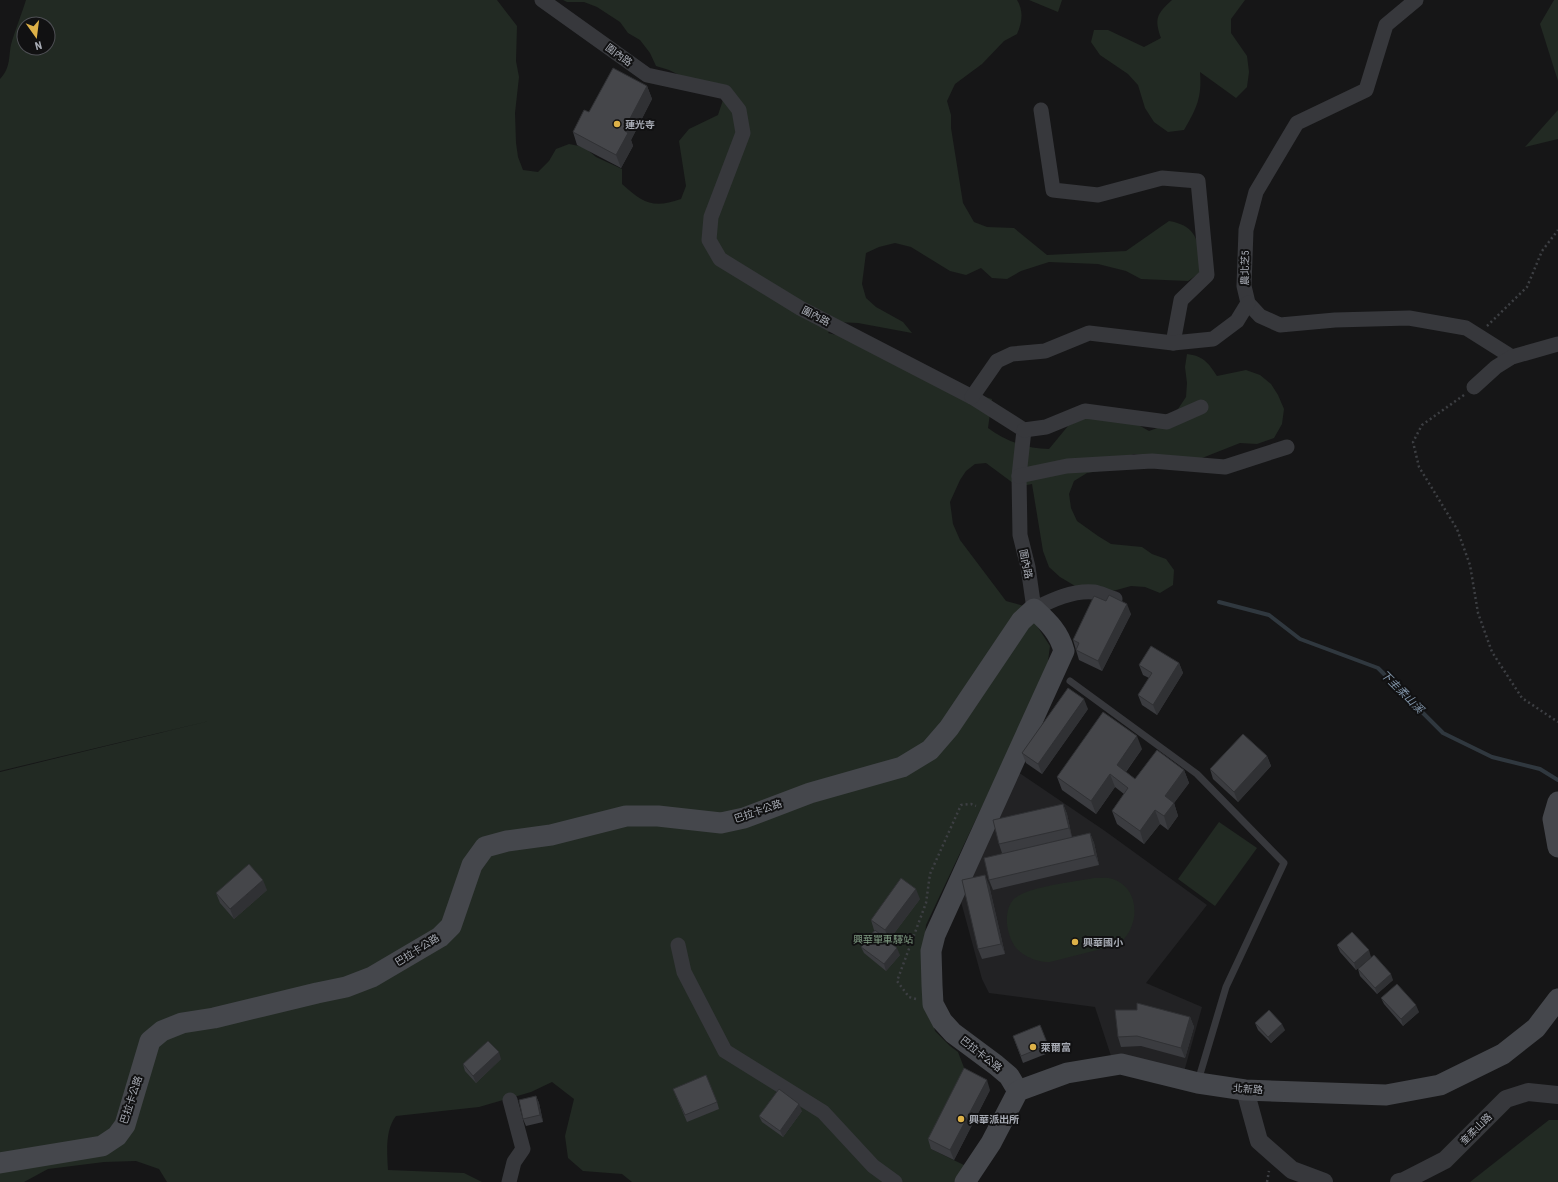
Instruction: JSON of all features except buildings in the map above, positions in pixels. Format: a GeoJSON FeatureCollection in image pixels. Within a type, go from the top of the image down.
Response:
{"type":"FeatureCollection","features":[{"type":"Feature","properties":{"kind":"main road","name":"巴拉卡公路"},"geometry":{"type":"LineString","coordinates":[[0,1164],[102,1146],[117,1136],[125,1125],[150,1042],[162,1031],[182,1023],[214,1018],[346,987],[372,978],[440,937],[450,926],[472,865],[485,847],[506,841],[551,835],[626,816],[658,816],[721,823],[744,818],[810,792],[902,767],[930,750],[948,728],[1021,621],[1034,609],[1049,623],[1060,637],[1064,650],[935,934],[931,952],[933,1004],[942,1021],[953,1033],[996,1064],[1008,1076],[1018,1091]]}},
{"type":"Feature","properties":{"kind":"main road"},"geometry":{"type":"LineString","coordinates":[[1558,802],[1552,819],[1558,847]]}},
{"type":"Feature","properties":{"kind":"main road","name":"北新路"},"geometry":{"type":"LineString","coordinates":[[1018,1091],[1067,1073],[1121,1064],[1198,1083],[1244,1090],[1386,1094],[1440,1085],[1503,1054],[1536,1028],[1558,999]]}},
{"type":"Feature","properties":{"kind":"main road"},"geometry":{"type":"LineString","coordinates":[[965,1182],[991,1143],[1018,1091]]}},
{"type":"Feature","properties":{"kind":"street","name":"圍內路"},"geometry":{"type":"LineString","coordinates":[[542,0],[647,75],[725,92],[739,110],[743,132],[711,217],[709,240],[720,259],[800,308],[972,397],[1024,430],[1019,476],[1020,535],[1028,567],[1034,609]]}},
{"type":"Feature","properties":{"kind":"street","name":"農北芝5"},"geometry":{"type":"LineString","coordinates":[[1248,303],[1244,286],[1246,230],[1256,192],[1297,124],[1366,90],[1386,25],[1416,0]]}},
{"type":"Feature","properties":{"kind":"street"},"geometry":{"type":"LineString","coordinates":[[1041,110],[1053,190],[1098,195],[1162,178],[1198,181],[1207,275],[1181,300],[1173,343]]}},
{"type":"Feature","properties":{"kind":"street"},"geometry":{"type":"LineString","coordinates":[[972,397],[997,361],[1012,354],[1045,351],[1090,333],[1173,343],[1213,339],[1237,321],[1248,303],[1260,316],[1280,325],[1334,320],[1409,318],[1466,328],[1512,357]]}},
{"type":"Feature","properties":{"kind":"street"},"geometry":{"type":"LineString","coordinates":[[1474,387],[1496,367],[1512,357],[1558,344]]}},
{"type":"Feature","properties":{"kind":"street"},"geometry":{"type":"LineString","coordinates":[[1024,430],[1046,427],[1085,411],[1167,422],[1200,407]]}},
{"type":"Feature","properties":{"kind":"street"},"geometry":{"type":"LineString","coordinates":[[1019,476],[1067,466],[1152,461],[1225,467],[1287,447]]}},
{"type":"Feature","properties":{"kind":"street"},"geometry":{"type":"LineString","coordinates":[[1034,609],[1052,600],[1076,593],[1094,592],[1114,599]]}},
{"type":"Feature","properties":{"kind":"street"},"geometry":{"type":"LineString","coordinates":[[678,945],[684,972],[726,1051],[823,1112],[873,1166],[894,1182]]}},
{"type":"Feature","properties":{"kind":"street"},"geometry":{"type":"LineString","coordinates":[[1244,1090],[1259,1141],[1292,1170],[1324,1182]]}},
{"type":"Feature","properties":{"kind":"street","name":"奎柔山路"},"geometry":{"type":"LineString","coordinates":[[1399,1182],[1404,1181],[1445,1160],[1506,1098],[1528,1092],[1558,1095]]}},
{"type":"Feature","properties":{"kind":"street"},"geometry":{"type":"LineString","coordinates":[[509,1182],[514,1162],[523,1149],[510,1100]]}},
{"type":"Feature","properties":{"kind":"lane"},"geometry":{"type":"LineString","coordinates":[[1070,681],[1197,774],[1284,863],[1226,987],[1198,1083]]}},
{"type":"Feature","properties":{"kind":"path"},"geometry":{"type":"LineString","coordinates":[[1477,335],[1527,287],[1542,251],[1558,230]]}},
{"type":"Feature","properties":{"kind":"path"},"geometry":{"type":"LineString","coordinates":[[1474,387],[1422,426],[1413,442],[1419,467],[1457,529],[1470,565],[1478,613],[1492,652],[1522,698],[1558,722]]}},
{"type":"Feature","properties":{"kind":"shaded area","name":"興華國小"},"geometry":{"type":"Polygon","coordinates":[[[1018,772],[1105,831],[1207,905],[1146,983],[1202,1007],[1184,1072],[1112,1059],[1095,1007],[989,993],[982,979],[960,898],[1018,772]]]}},
{"type":"Feature","properties":{"kind":"green space","name":"興華單車驛站"},"geometry":{"type":"Polygon","coordinates":[[[26,0],[497,0],[517,26],[516,61],[519,77],[515,113],[516,143],[518,157],[523,170],[538,172],[549,161],[556,149],[569,144],[584,147],[596,157],[622,169],[622,184],[636,196],[649,202],[663,204],[681,199],[686,186],[679,141],[689,129],[718,115],[724,97],[669,70],[656,66],[650,53],[640,40],[628,33],[620,22],[597,7],[584,2],[567,2],[563,0],[1017,0],[1021,8],[1022,17],[1017,34],[1004,41],[982,64],[955,84],[947,101],[951,115],[951,128],[963,203],[974,222],[987,227],[1014,228],[1047,255],[1126,251],[1169,221],[1187,227],[1192,232],[1196,239],[1200,254],[1201,272],[1188,281],[1141,279],[1126,271],[1098,264],[1049,262],[1021,271],[1007,279],[992,278],[981,268],[966,275],[950,271],[911,247],[895,243],[879,247],[866,253],[862,284],[866,298],[876,307],[903,322],[912,333],[858,323],[836,322],[828,333],[841,336],[979,395],[992,399],[988,428],[1002,437],[1033,448],[1049,449],[1068,426],[1082,419],[1097,416],[1128,419],[1149,431],[1168,424],[1186,397],[1187,383],[1185,367],[1187,354],[1197,356],[1205,360],[1217,376],[1246,370],[1260,375],[1271,384],[1284,409],[1282,424],[1274,438],[1257,444],[1240,443],[1192,462],[1134,454],[1118,460],[1106,470],[1087,473],[1074,481],[1069,494],[1071,508],[1077,521],[1111,544],[1142,547],[1152,554],[1166,559],[1174,570],[1173,585],[1160,593],[1145,587],[1131,586],[1102,594],[1087,593],[1060,577],[1049,567],[1043,551],[1032,484],[1022,486],[1013,483],[986,463],[975,464],[966,471],[960,480],[950,502],[953,524],[960,540],[1006,601],[1024,606],[1050,646],[1047,669],[926,925],[922,963],[935,1031],[958,1052],[968,1078],[931,1149],[966,1166],[958,1182],[632,1182],[622,1174],[583,1171],[568,1158],[565,1136],[574,1099],[552,1082],[531,1092],[479,1107],[396,1116],[392,1122],[388,1134],[388,1170],[464,1173],[482,1182],[167,1182],[159,1169],[136,1161],[104,1162],[48,1169],[24,1182],[0,1182],[0,772],[213,720],[0,771],[0,79],[7,69],[11,44],[16,29],[16,56],[56,56],[56,16],[21,16],[26,0]]]}},
{"type":"Feature","properties":{"kind":"green space"},"geometry":{"type":"Polygon","coordinates":[[[1029,0],[1062,0],[1058,12],[1029,0]]]}},
{"type":"Feature","properties":{"kind":"green space"},"geometry":{"type":"Polygon","coordinates":[[[1172,0],[1245,0],[1231,19],[1231,33],[1247,56],[1249,72],[1247,87],[1236,98],[1200,72],[1198,102],[1184,130],[1168,132],[1154,122],[1145,108],[1138,85],[1128,74],[1100,55],[1091,42],[1094,30],[1108,30],[1144,47],[1161,38],[1157,21],[1158,17],[1163,9],[1172,0]]]}},
{"type":"Feature","properties":{"kind":"green space"},"geometry":{"type":"Polygon","coordinates":[[[1554,0],[1558,0],[1558,81],[1540,24],[1554,0]]]}},
{"type":"Feature","properties":{"kind":"green space"},"geometry":{"type":"Polygon","coordinates":[[[1558,110],[1558,139],[1525,147],[1558,110]]]}},
{"type":"Feature","properties":{"kind":"green space"},"geometry":{"type":"Polygon","coordinates":[[[1219,822],[1257,848],[1215,906],[1178,879],[1219,822]]]}},
{"type":"Feature","properties":{"kind":"green space"},"geometry":{"type":"Polygon","coordinates":[[[1094,878],[1113,879],[1122,884],[1129,891],[1133,900],[1134,910],[1130,930],[1125,938],[1117,945],[1050,962],[1041,962],[1032,959],[1017,949],[1010,938],[1007,923],[1008,909],[1015,898],[1031,890],[1042,887],[1094,878]]]}},
{"type":"Feature","properties":{"kind":"green space"},"geometry":{"type":"Polygon","coordinates":[[[1549,1120],[1558,1120],[1558,1182],[1470,1182],[1549,1120]]]}},
{"type":"Feature","properties":{"kind":"waterway","name":"下圭柔山溪"},"geometry":{"type":"LineString","coordinates":[[1219,602],[1269,615],[1300,639],[1378,668],[1443,733],[1492,757],[1540,769],[1558,780]]}},
{"type":"Feature","properties":{"kind":"place","name":"蓮光寺"},"geometry":{"type":"Point","coordinates":[617,124]}},
{"type":"Feature","properties":{"kind":"place","name":"興華國小"},"geometry":{"type":"Point","coordinates":[1075,942]}},
{"type":"Feature","properties":{"kind":"place","name":"萊爾富"},"geometry":{"type":"Point","coordinates":[1033,1047]}},
{"type":"Feature","properties":{"kind":"place","name":"興華派出所"},"geometry":{"type":"Point","coordinates":[961,1119]}}]}
